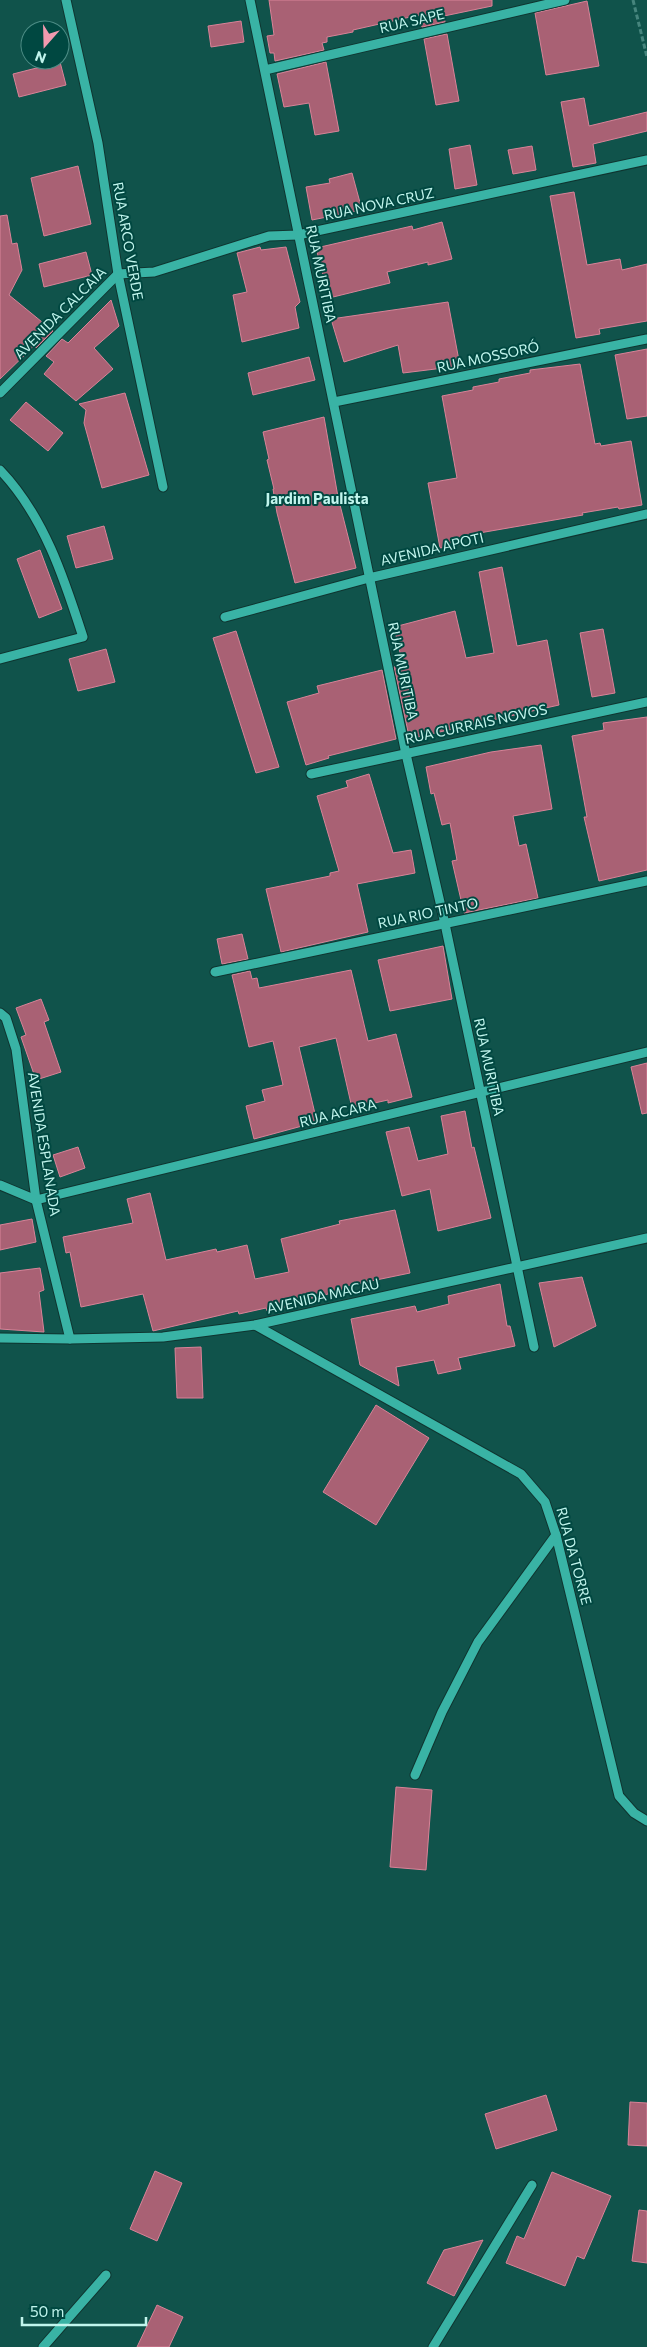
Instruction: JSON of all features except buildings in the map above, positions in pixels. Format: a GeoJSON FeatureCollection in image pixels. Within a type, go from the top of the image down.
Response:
{"type":"FeatureCollection","features":[{"type":"Feature","properties":{"kind":"street","name":"RUA ARCO VERDE"},"geometry":{"type":"LineString","coordinates":[[66,0],[98,143],[118,274],[163,487]]}},
{"type":"Feature","properties":{"kind":"street","name":"RUA MURITIBA"},"geometry":{"type":"LineString","coordinates":[[250,0],[406,754],[445,924],[534,1346]]}},
{"type":"Feature","properties":{"kind":"street","name":"RUA SAPE"},"geometry":{"type":"LineString","coordinates":[[265,70],[565,0]]}},
{"type":"Feature","properties":{"kind":"street","name":"RUA NOVA CRUZ"},"geometry":{"type":"LineString","coordinates":[[118,274],[154,272],[269,236],[298,235],[647,160]]}},
{"type":"Feature","properties":{"kind":"street","name":"AVENIDA CALCAIA"},"geometry":{"type":"LineString","coordinates":[[0,393],[118,274]]}},
{"type":"Feature","properties":{"kind":"street","name":"RUA MOSSORÓ"},"geometry":{"type":"LineString","coordinates":[[334,402],[647,339]]}},
{"type":"Feature","properties":{"kind":"street"},"geometry":{"type":"LineString","coordinates":[[0,470],[38,520],[65,583],[83,637],[0,659]]}},
{"type":"Feature","properties":{"kind":"street","name":"AVENIDA APOTI"},"geometry":{"type":"LineString","coordinates":[[225,617],[369,578],[647,514]]}},
{"type":"Feature","properties":{"kind":"street","name":"RUA CURRAIS NOVOS"},"geometry":{"type":"LineString","coordinates":[[311,774],[647,702]]}},
{"type":"Feature","properties":{"kind":"street","name":"RUA RIO TINTO"},"geometry":{"type":"LineString","coordinates":[[215,972],[647,881]]}},
{"type":"Feature","properties":{"kind":"street","name":"AVENIDA ESPLANADA"},"geometry":{"type":"LineString","coordinates":[[0,1013],[6,1018],[16,1049],[36,1200],[70,1339]]}},
{"type":"Feature","properties":{"kind":"street","name":"RUA ACARA"},"geometry":{"type":"LineString","coordinates":[[36,1200],[647,1052]]}},
{"type":"Feature","properties":{"kind":"street"},"geometry":{"type":"LineString","coordinates":[[0,1185],[36,1200]]}},
{"type":"Feature","properties":{"kind":"street","name":"AVENIDA MACAU"},"geometry":{"type":"LineString","coordinates":[[0,1338],[163,1337],[255,1325],[647,1238]]}},
{"type":"Feature","properties":{"kind":"street","name":"RUA DA TORRE"},"geometry":{"type":"LineString","coordinates":[[255,1325],[521,1474],[545,1502],[556,1535],[619,1796],[634,1813],[647,1821]]}},
{"type":"Feature","properties":{"kind":"street"},"geometry":{"type":"LineString","coordinates":[[415,1775],[442,1712],[478,1642],[556,1535]]}},
{"type":"Feature","properties":{"kind":"street"},"geometry":{"type":"LineString","coordinates":[[433,2347],[532,2185]]}},
{"type":"Feature","properties":{"kind":"street"},"geometry":{"type":"LineString","coordinates":[[43,2347],[106,2275]]}},
{"type":"Feature","properties":{"kind":"path"},"geometry":{"type":"LineString","coordinates":[[633,0],[647,56]]}},
{"type":"Feature","properties":{"kind":"district","name":"Jardim Paulista"},"geometry":{"type":"Point","coordinates":[317,499]}}]}
